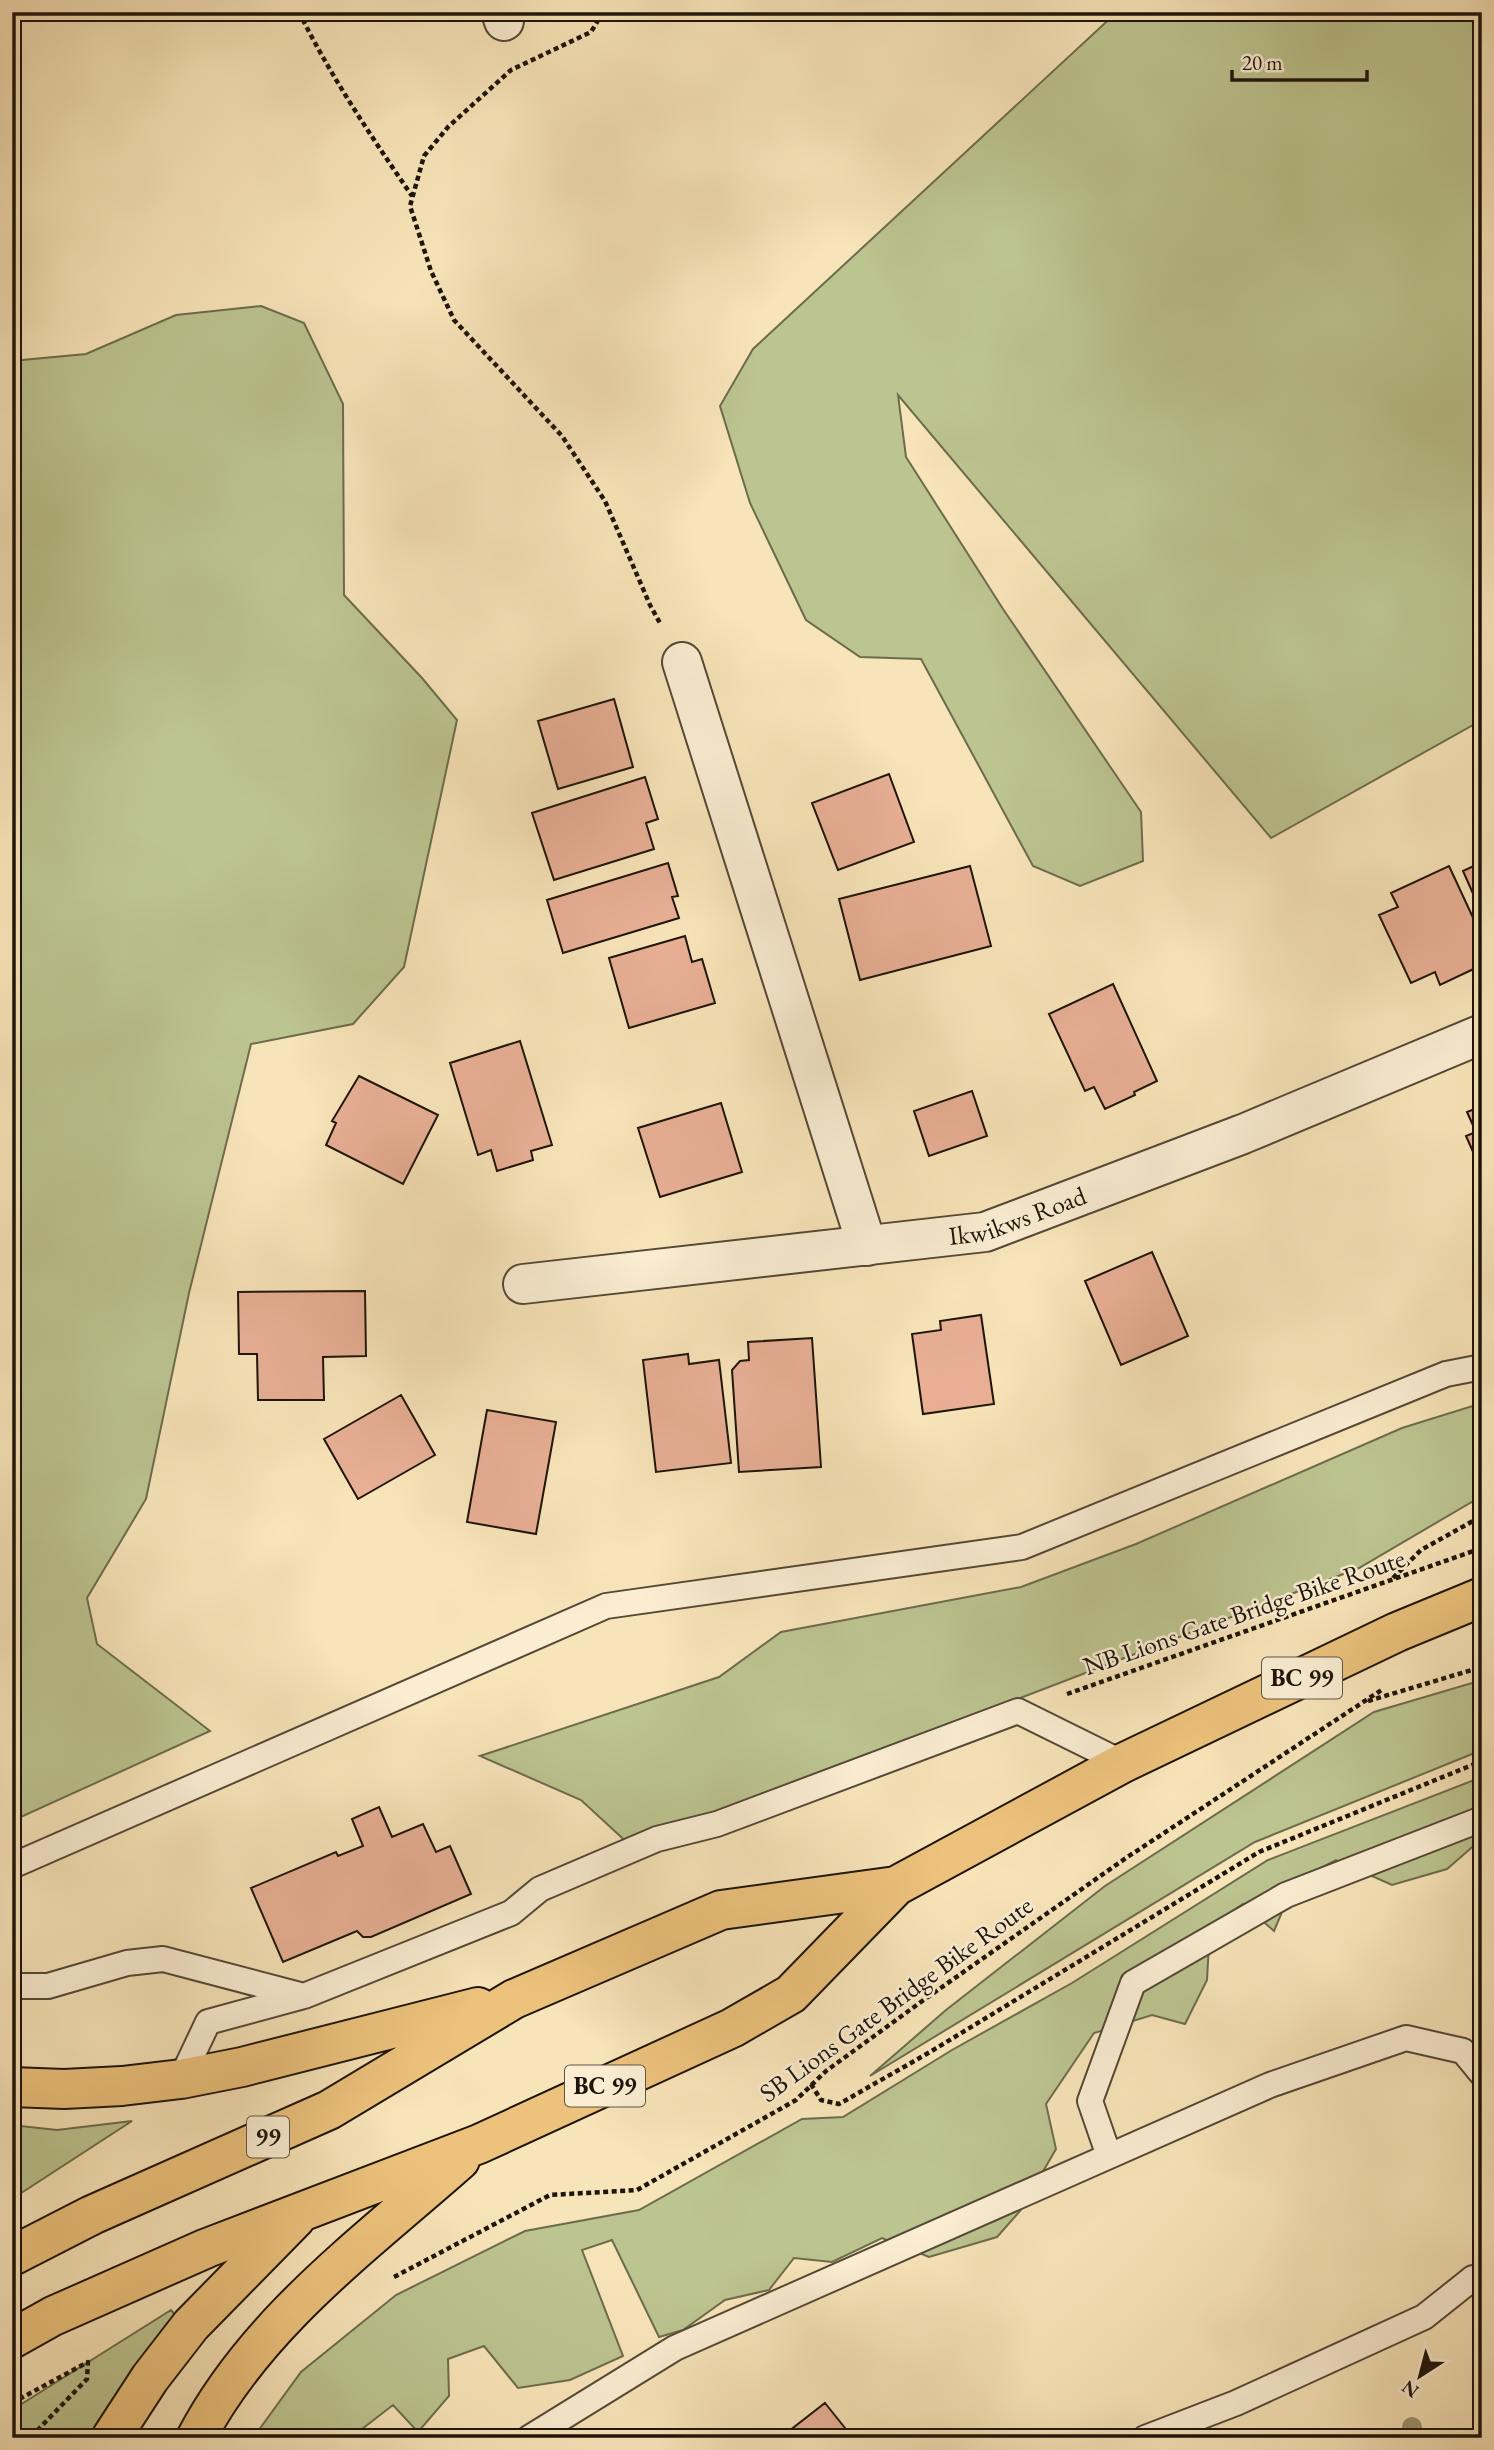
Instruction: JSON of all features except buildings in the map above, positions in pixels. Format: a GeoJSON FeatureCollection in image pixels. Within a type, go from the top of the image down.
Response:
{"type":"FeatureCollection","features":[{"type":"Feature","properties":{"kind":"highway","name":"BC 99"},"geometry":{"type":"LineString","coordinates":[[479,2144],[732,2028],[791,1994],[896,1886],[1123,1763],[1397,1632],[1482,1597]]}},
{"type":"Feature","properties":{"kind":"highway","name":"BC 99"},"geometry":{"type":"LineString","coordinates":[[514,1999],[721,1910],[896,1886]]}},
{"type":"Feature","properties":{"kind":"highway"},"geometry":{"type":"LineString","coordinates":[[12,2087],[64,2089],[181,2079],[242,2067],[514,1999]]}},
{"type":"Feature","properties":{"kind":"highway","name":"99"},"geometry":{"type":"LineString","coordinates":[[12,2256],[92,2215],[329,2110],[514,1999]]}},
{"type":"Feature","properties":{"kind":"highway"},"geometry":{"type":"LineString","coordinates":[[12,2339],[53,2316],[207,2248],[479,2144]]}},
{"type":"Feature","properties":{"kind":"highway"},"geometry":{"type":"LineString","coordinates":[[195,2438],[210,2410],[246,2359],[287,2313],[479,2144]]}},
{"type":"Feature","properties":{"kind":"highway"},"geometry":{"type":"LineString","coordinates":[[111,2438],[150,2378],[191,2326],[306,2209]]}},
{"type":"Feature","properties":{"kind":"street"},"geometry":{"type":"LineString","coordinates":[[682,662],[867,1246]]}},
{"type":"Feature","properties":{"kind":"street","name":"Ikwikws Road"},"geometry":{"type":"LineString","coordinates":[[523,1284],[985,1231],[1242,1134],[1482,1034]]}},
{"type":"Feature","properties":{"kind":"lane"},"geometry":{"type":"LineString","coordinates":[[12,1866],[606,1606],[1022,1548],[1446,1374],[1482,1367]]}},
{"type":"Feature","properties":{"kind":"lane"},"geometry":{"type":"LineString","coordinates":[[181,2079],[208,2022],[304,1996],[511,1913],[540,1889],[657,1839],[717,1824],[1018,1711],[1123,1763]]}},
{"type":"Feature","properties":{"kind":"lane"},"geometry":{"type":"LineString","coordinates":[[1109,2156],[1090,2101],[1133,1983],[1286,1895],[1482,1819]]}},
{"type":"Feature","properties":{"kind":"lane"},"geometry":{"type":"LineString","coordinates":[[12,1986],[48,1986],[127,1963],[163,1959],[304,1996]]}},
{"type":"Feature","properties":{"kind":"lane"},"geometry":{"type":"LineString","coordinates":[[529,2438],[675,2348],[1270,2085],[1406,2038],[1463,2052],[1482,2074]]}},
{"type":"Feature","properties":{"kind":"lane"},"geometry":{"type":"LineString","coordinates":[[1145,2438],[1236,2403],[1424,2317],[1479,2275]]}},
{"type":"Feature","properties":{"kind":"path"},"geometry":{"type":"LineString","coordinates":[[299,12],[319,54],[355,113],[412,197]]}},
{"type":"Feature","properties":{"kind":"path"},"geometry":{"type":"LineString","coordinates":[[603,12],[591,32],[511,70],[448,127],[424,156],[410,206],[427,258],[454,320],[562,436],[605,501],[650,605],[682,662]]}},
{"type":"Feature","properties":{"kind":"path"},"geometry":{"type":"LineString","coordinates":[[1390,1581],[1420,1550],[1482,1517]]}},
{"type":"Feature","properties":{"kind":"path","name":"NB Lions Gate Bridge Bike Route"},"geometry":{"type":"LineString","coordinates":[[1018,1711],[1482,1548]]}},
{"type":"Feature","properties":{"kind":"path"},"geometry":{"type":"LineString","coordinates":[[1363,1702],[1482,1667]]}},
{"type":"Feature","properties":{"kind":"path","name":"SB Lions Gate Bridge Bike Route"},"geometry":{"type":"LineString","coordinates":[[387,2283],[397,2275],[550,2195],[637,2190],[796,2100],[811,2084],[925,1998],[1126,1858],[1392,1683]]}},
{"type":"Feature","properties":{"kind":"path"},"geometry":{"type":"LineString","coordinates":[[811,2084],[821,2100],[839,2104],[930,2052],[1259,1852],[1482,1762]]}},
{"type":"Feature","properties":{"kind":"path"},"geometry":{"type":"LineString","coordinates":[[12,2403],[88,2362],[87,2379],[30,2438]]}},
{"type":"Feature","properties":{"kind":"green space"},"geometry":{"type":"Polygon","coordinates":[[[1117,12],[1482,12],[1482,720],[1271,838],[898,395],[906,457],[1003,609],[1141,812],[1143,861],[1080,886],[1033,866],[921,659],[860,657],[806,620],[750,503],[720,406],[753,349],[1117,12]]]}},
{"type":"Feature","properties":{"kind":"green space"},"geometry":{"type":"Polygon","coordinates":[[[261,306],[304,323],[343,404],[344,595],[422,678],[457,720],[404,967],[353,1024],[251,1044],[189,1293],[146,1499],[87,1598],[97,1644],[210,1731],[12,1821],[12,361],[86,354],[176,315],[261,306]]]}},
{"type":"Feature","properties":{"kind":"green space"},"geometry":{"type":"Polygon","coordinates":[[[1482,1403],[1482,1496],[1359,1568],[632,1847],[581,1800],[480,1756],[719,1677],[781,1632],[1021,1587],[1136,1544],[1402,1428],[1482,1403]]]}},
{"type":"Feature","properties":{"kind":"green space"},"geometry":{"type":"Polygon","coordinates":[[[1482,1680],[1482,1750],[1255,1842],[870,2076],[946,2010],[1105,1886],[1374,1712],[1482,1680]]]}},
{"type":"Feature","properties":{"kind":"green space"},"geometry":{"type":"Polygon","coordinates":[[[1482,1777],[1482,1843],[1478,1842],[1447,1869],[1392,1885],[1336,1860],[1295,1881],[1274,1931],[1243,1904],[1210,1926],[1207,1980],[1185,2024],[1152,2015],[1094,2033],[1046,2104],[1056,2149],[1020,2211],[997,2237],[929,2257],[882,2238],[832,2262],[794,2258],[769,2290],[725,2300],[683,2330],[659,2337],[612,2240],[582,2250],[623,2356],[570,2380],[518,2388],[484,2346],[448,2359],[449,2396],[418,2432],[393,2405],[362,2429],[360,2438],[253,2438],[301,2372],[396,2295],[525,2231],[639,2210],[802,2119],[843,2117],[952,2050],[1072,1983],[1268,1860],[1482,1777]]]}},
{"type":"Feature","properties":{"kind":"green space"},"geometry":{"type":"Polygon","coordinates":[[[132,2121],[12,2199],[12,2125],[57,2130],[132,2121]]]}},
{"type":"Feature","properties":{"kind":"green space"},"geometry":{"type":"Polygon","coordinates":[[[171,2310],[176,2316],[129,2375],[88,2438],[12,2438],[12,2410],[171,2310]]]}}]}
